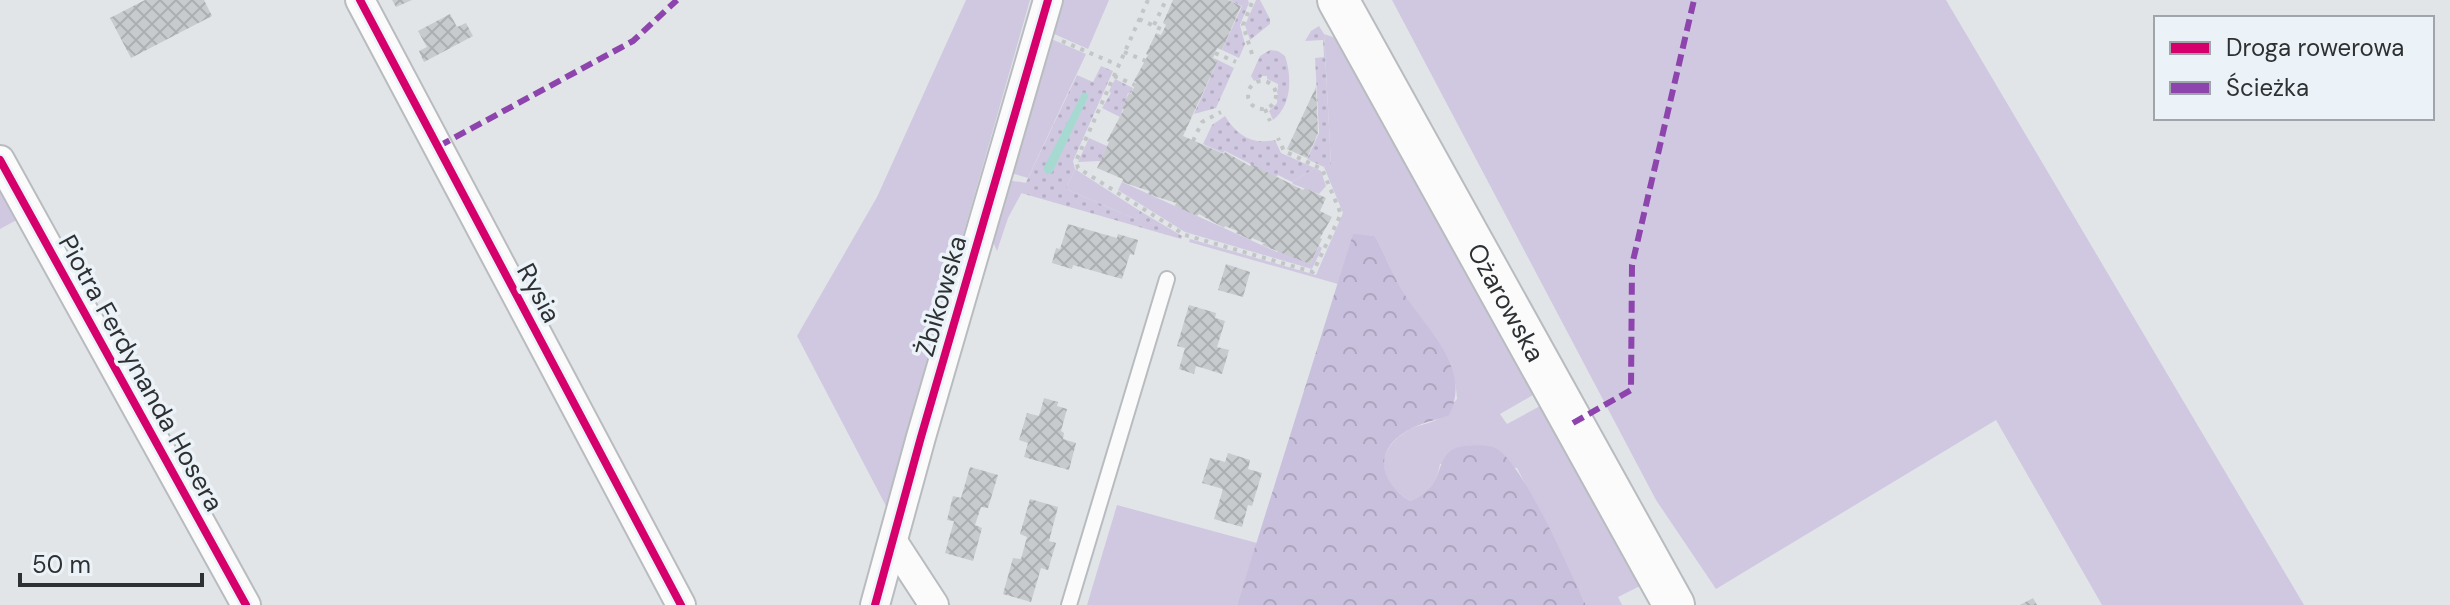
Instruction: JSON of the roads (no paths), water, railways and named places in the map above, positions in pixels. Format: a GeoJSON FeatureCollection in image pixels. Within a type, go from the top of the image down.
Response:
{"type":"FeatureCollection","features":[{"type":"Feature","properties":{"kind":"main road","name":"Ożarowska"},"geometry":{"type":"LineString","coordinates":[[1338,0],[1674,605]]}},
{"type":"Feature","properties":{"kind":"street","name":"Rysia"},"geometry":{"type":"LineString","coordinates":[[360,0],[681,605]]}},
{"type":"Feature","properties":{"kind":"street","name":"Żbikowska"},"geometry":{"type":"LineString","coordinates":[[875,605],[1048,0]]}},
{"type":"Feature","properties":{"kind":"street","name":"Piotra Ferdynanda Hosera"},"geometry":{"type":"LineString","coordinates":[[0,160],[246,605]]}},
{"type":"Feature","properties":{"kind":"street"},"geometry":{"type":"LineString","coordinates":[[893,542],[934,605]]}},
{"type":"Feature","properties":{"kind":"lane"},"geometry":{"type":"LineString","coordinates":[[1069,605],[1167,279]]}}]}
